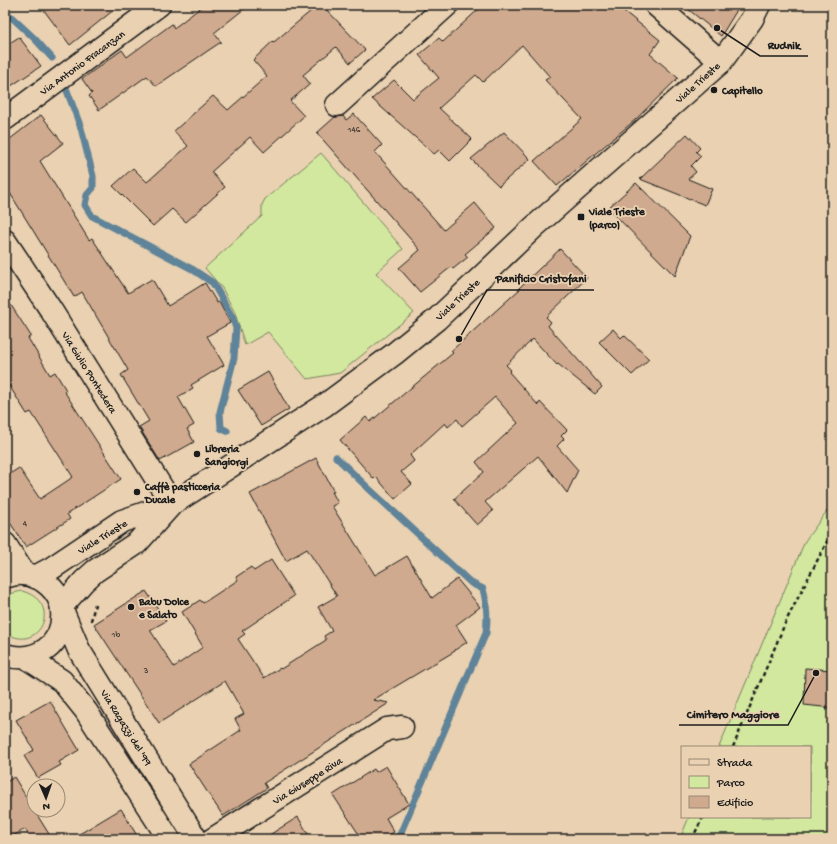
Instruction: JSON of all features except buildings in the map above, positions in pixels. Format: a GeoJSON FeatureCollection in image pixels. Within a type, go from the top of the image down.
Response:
{"type":"FeatureCollection","features":[{"type":"Feature","properties":{"kind":"main road","name":"Via Antonio Fracanzan"},"geometry":{"type":"LineString","coordinates":[[5,119],[159,5]]}},
{"type":"Feature","properties":{"kind":"main road"},"geometry":{"type":"LineString","coordinates":[[337,105],[446,5]]}},
{"type":"Feature","properties":{"kind":"main road"},"geometry":{"type":"LineString","coordinates":[[656,5],[721,62]]}},
{"type":"Feature","properties":{"kind":"main road","name":"Viale Trieste"},"geometry":{"type":"LineString","coordinates":[[21,576],[52,568],[122,521],[172,504],[325,405],[394,354],[437,319],[534,227],[721,62],[752,19],[759,5]]}},
{"type":"Feature","properties":{"kind":"main road","name":"Via Giulio Pontedera"},"geometry":{"type":"LineString","coordinates":[[5,241],[51,310],[172,504]]}},
{"type":"Feature","properties":{"kind":"main road","name":"Viale Trieste"},"geometry":{"type":"LineString","coordinates":[[62,609],[84,581],[95,571],[138,543],[172,504]]}},
{"type":"Feature","properties":{"kind":"main road"},"geometry":{"type":"LineString","coordinates":[[5,544],[21,576]]}},
{"type":"Feature","properties":{"kind":"main road","name":"Via Ragazzi del '99"},"geometry":{"type":"LineString","coordinates":[[21,576],[47,583],[56,593],[79,650],[196,839]]}},
{"type":"Feature","properties":{"kind":"main road"},"geometry":{"type":"LineString","coordinates":[[5,655],[15,658],[27,658],[37,655],[46,649],[54,642],[59,633],[62,622],[62,609]]}},
{"type":"Feature","properties":{"kind":"main road"},"geometry":{"type":"LineString","coordinates":[[27,658],[62,681],[86,711],[169,839]]}},
{"type":"Feature","properties":{"kind":"main road","name":"Via Giuseppe Riva"},"geometry":{"type":"LineString","coordinates":[[213,839],[387,729],[402,727]]}},
{"type":"Feature","properties":{"kind":"path"},"geometry":{"type":"LineString","coordinates":[[733,746],[786,621],[832,532]]}},
{"type":"Feature","properties":{"kind":"path"},"geometry":{"type":"LineString","coordinates":[[90,627],[95,601]]}},
{"type":"Feature","properties":{"kind":"path"},"geometry":{"type":"LineString","coordinates":[[692,839],[703,818]]}},
{"type":"Feature","properties":{"kind":"green space"},"geometry":{"type":"Polygon","coordinates":[[[321,153],[403,249],[376,273],[414,313],[340,373],[307,379],[268,332],[245,345],[235,313],[222,288],[205,268],[262,216],[262,205],[265,199],[321,153]]]}},
{"type":"Feature","properties":{"kind":"green space"},"geometry":{"type":"Polygon","coordinates":[[[832,504],[832,839],[680,839],[689,818],[811,818],[811,746],[719,746],[805,541],[832,504]]]}},
{"type":"Feature","properties":{"kind":"green space"},"geometry":{"type":"Polygon","coordinates":[[[22,591],[35,597],[42,606],[44,616],[42,625],[36,633],[28,637],[17,638],[5,632],[5,597],[22,591]]]}},
{"type":"Feature","properties":{"kind":"waterway"},"geometry":{"type":"LineString","coordinates":[[5,11],[35,39],[52,58]]}},
{"type":"Feature","properties":{"kind":"waterway"},"geometry":{"type":"LineString","coordinates":[[66,88],[81,128],[93,176],[93,188],[87,195],[85,205],[92,216],[192,269],[213,283],[232,317],[236,328],[234,358],[220,412],[221,428],[227,431]]}},
{"type":"Feature","properties":{"kind":"waterway"},"geometry":{"type":"LineString","coordinates":[[336,457],[471,583],[483,589],[485,600],[487,616],[486,633],[398,839]]}},
{"type":"Feature","properties":{"kind":"place","name":"Rudnik"},"geometry":{"type":"Point","coordinates":[717,28]}},
{"type":"Feature","properties":{"kind":"place","name":"Capitello"},"geometry":{"type":"Point","coordinates":[714,90]}},
{"type":"Feature","properties":{"kind":"place","name":"Viale Trieste (parco)"},"geometry":{"type":"Point","coordinates":[581,217]}},
{"type":"Feature","properties":{"kind":"place","name":"Panificio Cristofani"},"geometry":{"type":"Point","coordinates":[459,339]}},
{"type":"Feature","properties":{"kind":"place","name":"Libreria Sangiorgi"},"geometry":{"type":"Point","coordinates":[197,454]}},
{"type":"Feature","properties":{"kind":"place","name":"Caffè pasticceria Ducale"},"geometry":{"type":"Point","coordinates":[137,492]}},
{"type":"Feature","properties":{"kind":"place","name":"Babu Dolce e Salato"},"geometry":{"type":"Point","coordinates":[131,607]}},
{"type":"Feature","properties":{"kind":"place","name":"Cimitero Maggiore"},"geometry":{"type":"Point","coordinates":[816,673]}}]}
